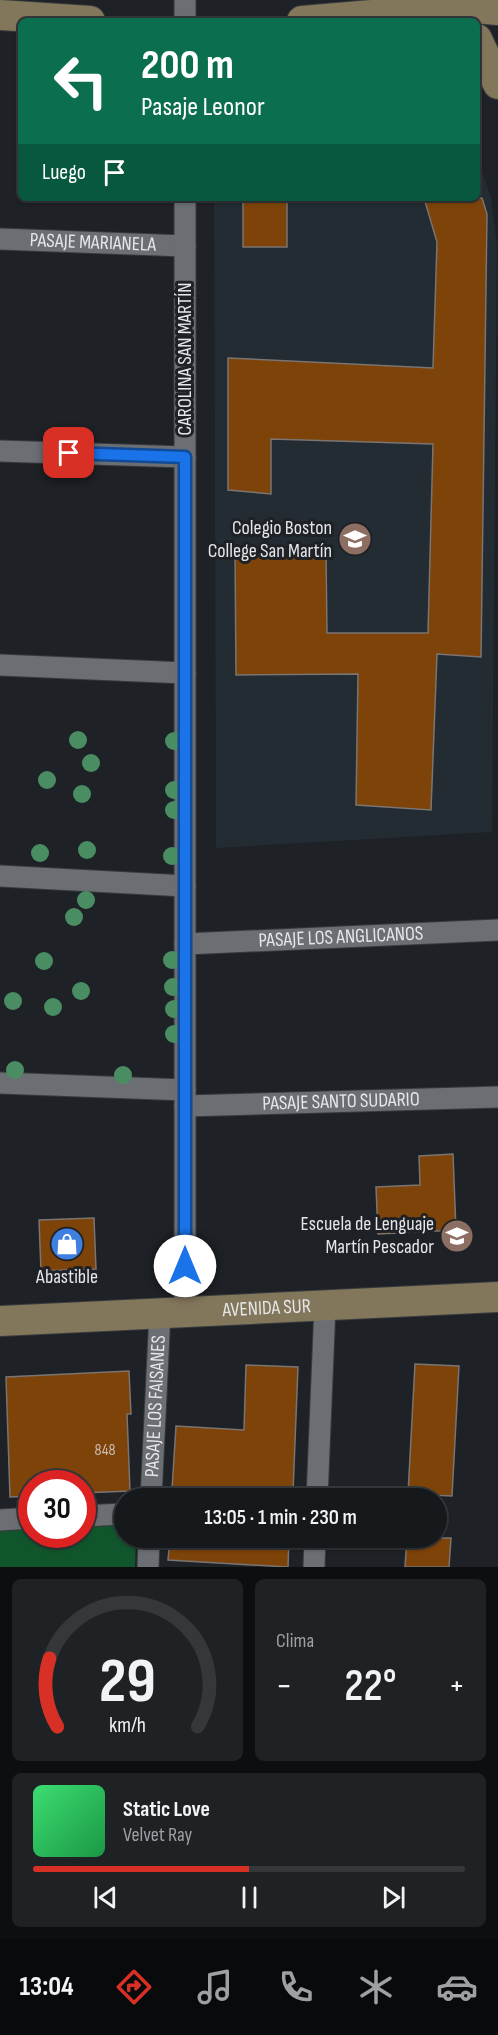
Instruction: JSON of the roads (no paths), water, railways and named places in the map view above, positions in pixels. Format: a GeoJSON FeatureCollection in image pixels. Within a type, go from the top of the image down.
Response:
{"type":"FeatureCollection","features":[{"type":"Feature","properties":{"kind":"street"},"geometry":{"type":"LineString","coordinates":[[185,0],[185,18]]}},
{"type":"Feature","properties":{"kind":"street"},"geometry":{"type":"LineString","coordinates":[[346,18],[498,10]]}},
{"type":"Feature","properties":{"kind":"street"},"geometry":{"type":"LineString","coordinates":[[0,15],[45,18]]}},
{"type":"Feature","properties":{"kind":"street"},"geometry":{"type":"LineString","coordinates":[[480,45],[498,84]]}},
{"type":"Feature","properties":{"kind":"street","name":"CAROLINA SAN MARTÍN"},"geometry":{"type":"LineString","coordinates":[[172,1313],[185,1098],[185,201]]}},
{"type":"Feature","properties":{"kind":"street","name":"PASAJE MARIANELA"},"geometry":{"type":"LineString","coordinates":[[0,239],[185,246]]}},
{"type":"Feature","properties":{"kind":"street"},"geometry":{"type":"LineString","coordinates":[[0,451],[185,457]]}},
{"type":"Feature","properties":{"kind":"street"},"geometry":{"type":"LineString","coordinates":[[0,665],[185,673]]}},
{"type":"Feature","properties":{"kind":"street"},"geometry":{"type":"LineString","coordinates":[[0,876],[185,886]]}},
{"type":"Feature","properties":{"kind":"street","name":"PASAJE LOS ANGLICANOS"},"geometry":{"type":"LineString","coordinates":[[185,944],[498,930]]}},
{"type":"Feature","properties":{"kind":"street","name":"PASAJE SANTO SUDARIO"},"geometry":{"type":"LineString","coordinates":[[0,1083],[185,1098],[498,1097]]}},
{"type":"Feature","properties":{"kind":"street","name":"AVENIDA SUR"},"geometry":{"type":"LineString","coordinates":[[0,1321],[498,1297]]}},
{"type":"Feature","properties":{"kind":"street"},"geometry":{"type":"LineString","coordinates":[[317,1488],[325,1306]]}},
{"type":"Feature","properties":{"kind":"street","name":"PASAJE LOS FAISANES"},"geometry":{"type":"LineString","coordinates":[[152,1488],[172,1313]]}},
{"type":"Feature","properties":{"kind":"street"},"geometry":{"type":"LineString","coordinates":[[96,1515],[114,1514]]}},
{"type":"Feature","properties":{"kind":"street"},"geometry":{"type":"LineString","coordinates":[[0,1520],[18,1519]]}},
{"type":"Feature","properties":{"kind":"street"},"geometry":{"type":"LineString","coordinates":[[148,1567],[149,1548]]}},
{"type":"Feature","properties":{"kind":"street"},"geometry":{"type":"LineString","coordinates":[[314,1567],[315,1548]]}},
{"type":"Feature","properties":{"kind":"place","name":"Colegio Boston College San Martín"},"geometry":{"type":"Point","coordinates":[355,539]}},
{"type":"Feature","properties":{"kind":"place","name":"Escuela de Lenguaje Martín Pescador"},"geometry":{"type":"Point","coordinates":[457,1236]}},
{"type":"Feature","properties":{"kind":"place","name":"Abastible"},"geometry":{"type":"Point","coordinates":[67,1244]}}]}
